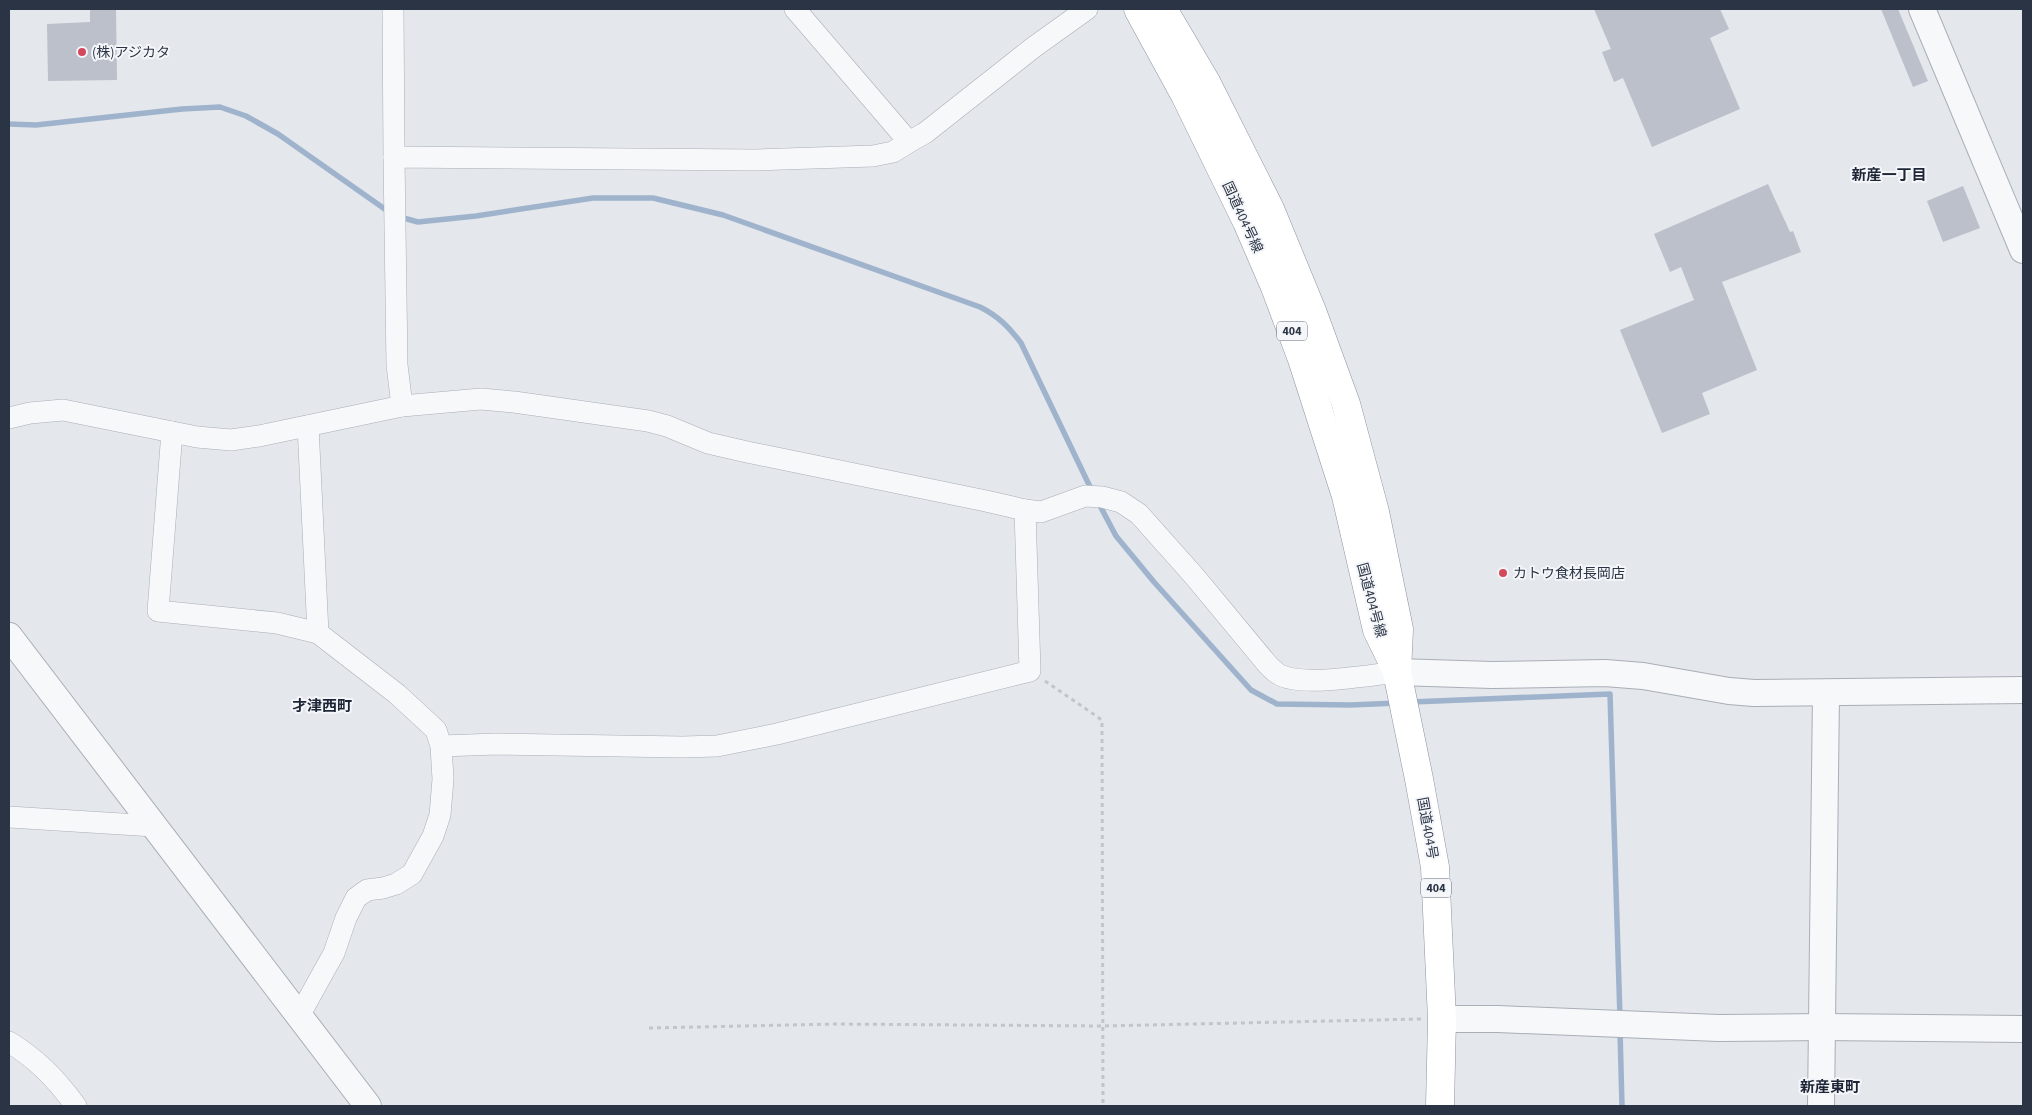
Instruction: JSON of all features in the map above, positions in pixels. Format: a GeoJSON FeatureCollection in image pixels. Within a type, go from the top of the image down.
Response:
{"type":"FeatureCollection","features":[{"type":"Feature","properties":{"kind":"highway","name":"国道404号線"},"geometry":{"type":"LineString","coordinates":[[1138,9],[1185,95],[1247,222],[1275,287],[1302,359],[1346,496],[1376,630],[1397,672]]}},
{"type":"Feature","properties":{"kind":"highway","name":"国道404号線"},"geometry":{"type":"LineString","coordinates":[[1163,9],[1206,82],[1270,209],[1312,311],[1346,404],[1375,512],[1399,629],[1397,672]]}},
{"type":"Feature","properties":{"kind":"highway","name":"国道404号"},"geometry":{"type":"LineString","coordinates":[[1397,672],[1419,779],[1434,866],[1442,1019],[1440,1106]]}},
{"type":"Feature","properties":{"kind":"street"},"geometry":{"type":"LineString","coordinates":[[393,9],[397,365],[402,406]]}},
{"type":"Feature","properties":{"kind":"street"},"geometry":{"type":"LineString","coordinates":[[796,9],[909,142]]}},
{"type":"Feature","properties":{"kind":"street"},"geometry":{"type":"LineString","coordinates":[[394,157],[755,160],[873,156],[893,152],[925,133],[1034,47],[1086,9]]}},
{"type":"Feature","properties":{"kind":"street"},"geometry":{"type":"LineString","coordinates":[[1922,9],[2023,250]]}},
{"type":"Feature","properties":{"kind":"street"},"geometry":{"type":"LineString","coordinates":[[9,418],[30,413],[63,410],[197,437],[231,440],[402,406],[481,399],[639,420],[667,426],[708,443],[746,452],[986,500],[1025,510],[1041,512],[1085,496],[1102,497],[1121,502],[1139,514],[1195,577],[1268,666],[1280,675],[1292,679],[1310,680],[1397,672],[1492,675],[1605,673],[1643,676],[1729,691],[1826,693],[2023,690]]}},
{"type":"Feature","properties":{"kind":"street"},"geometry":{"type":"LineString","coordinates":[[308,426],[318,633]]}},
{"type":"Feature","properties":{"kind":"street"},"geometry":{"type":"LineString","coordinates":[[172,432],[158,611],[277,624],[318,633],[419,713],[436,730],[441,746],[443,779],[440,815],[433,836],[412,874],[396,884],[367,890],[356,898],[346,918],[334,953],[299,1016]]}},
{"type":"Feature","properties":{"kind":"street"},"geometry":{"type":"LineString","coordinates":[[441,746],[496,744],[717,746],[777,734],[1030,671],[1025,510]]}},
{"type":"Feature","properties":{"kind":"street"},"geometry":{"type":"LineString","coordinates":[[9,636],[368,1106]]}},
{"type":"Feature","properties":{"kind":"street"},"geometry":{"type":"LineString","coordinates":[[1821,1106],[1826,693]]}},
{"type":"Feature","properties":{"kind":"street"},"geometry":{"type":"LineString","coordinates":[[9,817],[154,826]]}},
{"type":"Feature","properties":{"kind":"street"},"geometry":{"type":"LineString","coordinates":[[1442,1019],[1498,1018],[1718,1028],[2023,1029]]}},
{"type":"Feature","properties":{"kind":"street"},"geometry":{"type":"LineString","coordinates":[[9,1042],[30,1054],[44,1067],[60,1083],[76,1106]]}},
{"type":"Feature","properties":{"kind":"path"},"geometry":{"type":"LineString","coordinates":[[1030,671],[1102,720],[1103,1106]]}},
{"type":"Feature","properties":{"kind":"path"},"geometry":{"type":"LineString","coordinates":[[648,1028],[836,1024],[1103,1026],[1442,1019]]}},
{"type":"Feature","properties":{"kind":"building","name":"(株)アジカタ"},"geometry":{"type":"Polygon","coordinates":[[[90,9],[116,9],[117,80],[48,81],[47,24],[90,22],[90,9]]]}},
{"type":"Feature","properties":{"kind":"building"},"geometry":{"type":"Polygon","coordinates":[[[1594,9],[1720,9],[1729,29],[1710,38],[1740,109],[1652,147],[1623,78],[1614,82],[1602,52],[1611,49],[1594,9]]]}},
{"type":"Feature","properties":{"kind":"building"},"geometry":{"type":"Polygon","coordinates":[[[1881,9],[1898,9],[1928,81],[1913,87],[1881,9]]]}},
{"type":"Feature","properties":{"kind":"building"},"geometry":{"type":"Polygon","coordinates":[[[1768,184],[1790,232],[1793,231],[1801,252],[1722,282],[1757,370],[1702,393],[1710,414],[1662,433],[1620,330],[1694,300],[1681,267],[1670,272],[1654,234],[1768,184]]]}},
{"type":"Feature","properties":{"kind":"building"},"geometry":{"type":"Polygon","coordinates":[[[1963,186],[1980,228],[1943,242],[1927,201],[1963,186]]]}},
{"type":"Feature","properties":{"kind":"waterway"},"geometry":{"type":"LineString","coordinates":[[9,124],[36,125],[182,109],[220,107],[246,116],[278,134],[389,212]]}},
{"type":"Feature","properties":{"kind":"waterway"},"geometry":{"type":"LineString","coordinates":[[400,217],[418,222],[476,216],[593,198],[653,198],[723,215],[980,307],[1003,322],[1021,343],[1092,491]]}},
{"type":"Feature","properties":{"kind":"waterway"},"geometry":{"type":"LineString","coordinates":[[1098,502],[1116,536],[1154,582],[1251,690],[1277,704],[1351,705],[1397,703]]}},
{"type":"Feature","properties":{"kind":"waterway"},"geometry":{"type":"LineString","coordinates":[[1411,702],[1610,694],[1620,1018]]}},
{"type":"Feature","properties":{"kind":"waterway"},"geometry":{"type":"LineString","coordinates":[[1620,1030],[1622,1106]]}},
{"type":"Feature","properties":{"kind":"place","name":"(株)アジカタ"},"geometry":{"type":"Point","coordinates":[82,52]}},
{"type":"Feature","properties":{"kind":"place","name":"カトウ食材長岡店"},"geometry":{"type":"Point","coordinates":[1503,573]}},
{"type":"Feature","properties":{"kind":"district","name":"新産一丁目"},"geometry":{"type":"Point","coordinates":[1889,175]}},
{"type":"Feature","properties":{"kind":"district","name":"才津西町"},"geometry":{"type":"Point","coordinates":[322,706]}},
{"type":"Feature","properties":{"kind":"district","name":"新産東町"},"geometry":{"type":"Point","coordinates":[1830,1087]}}]}
